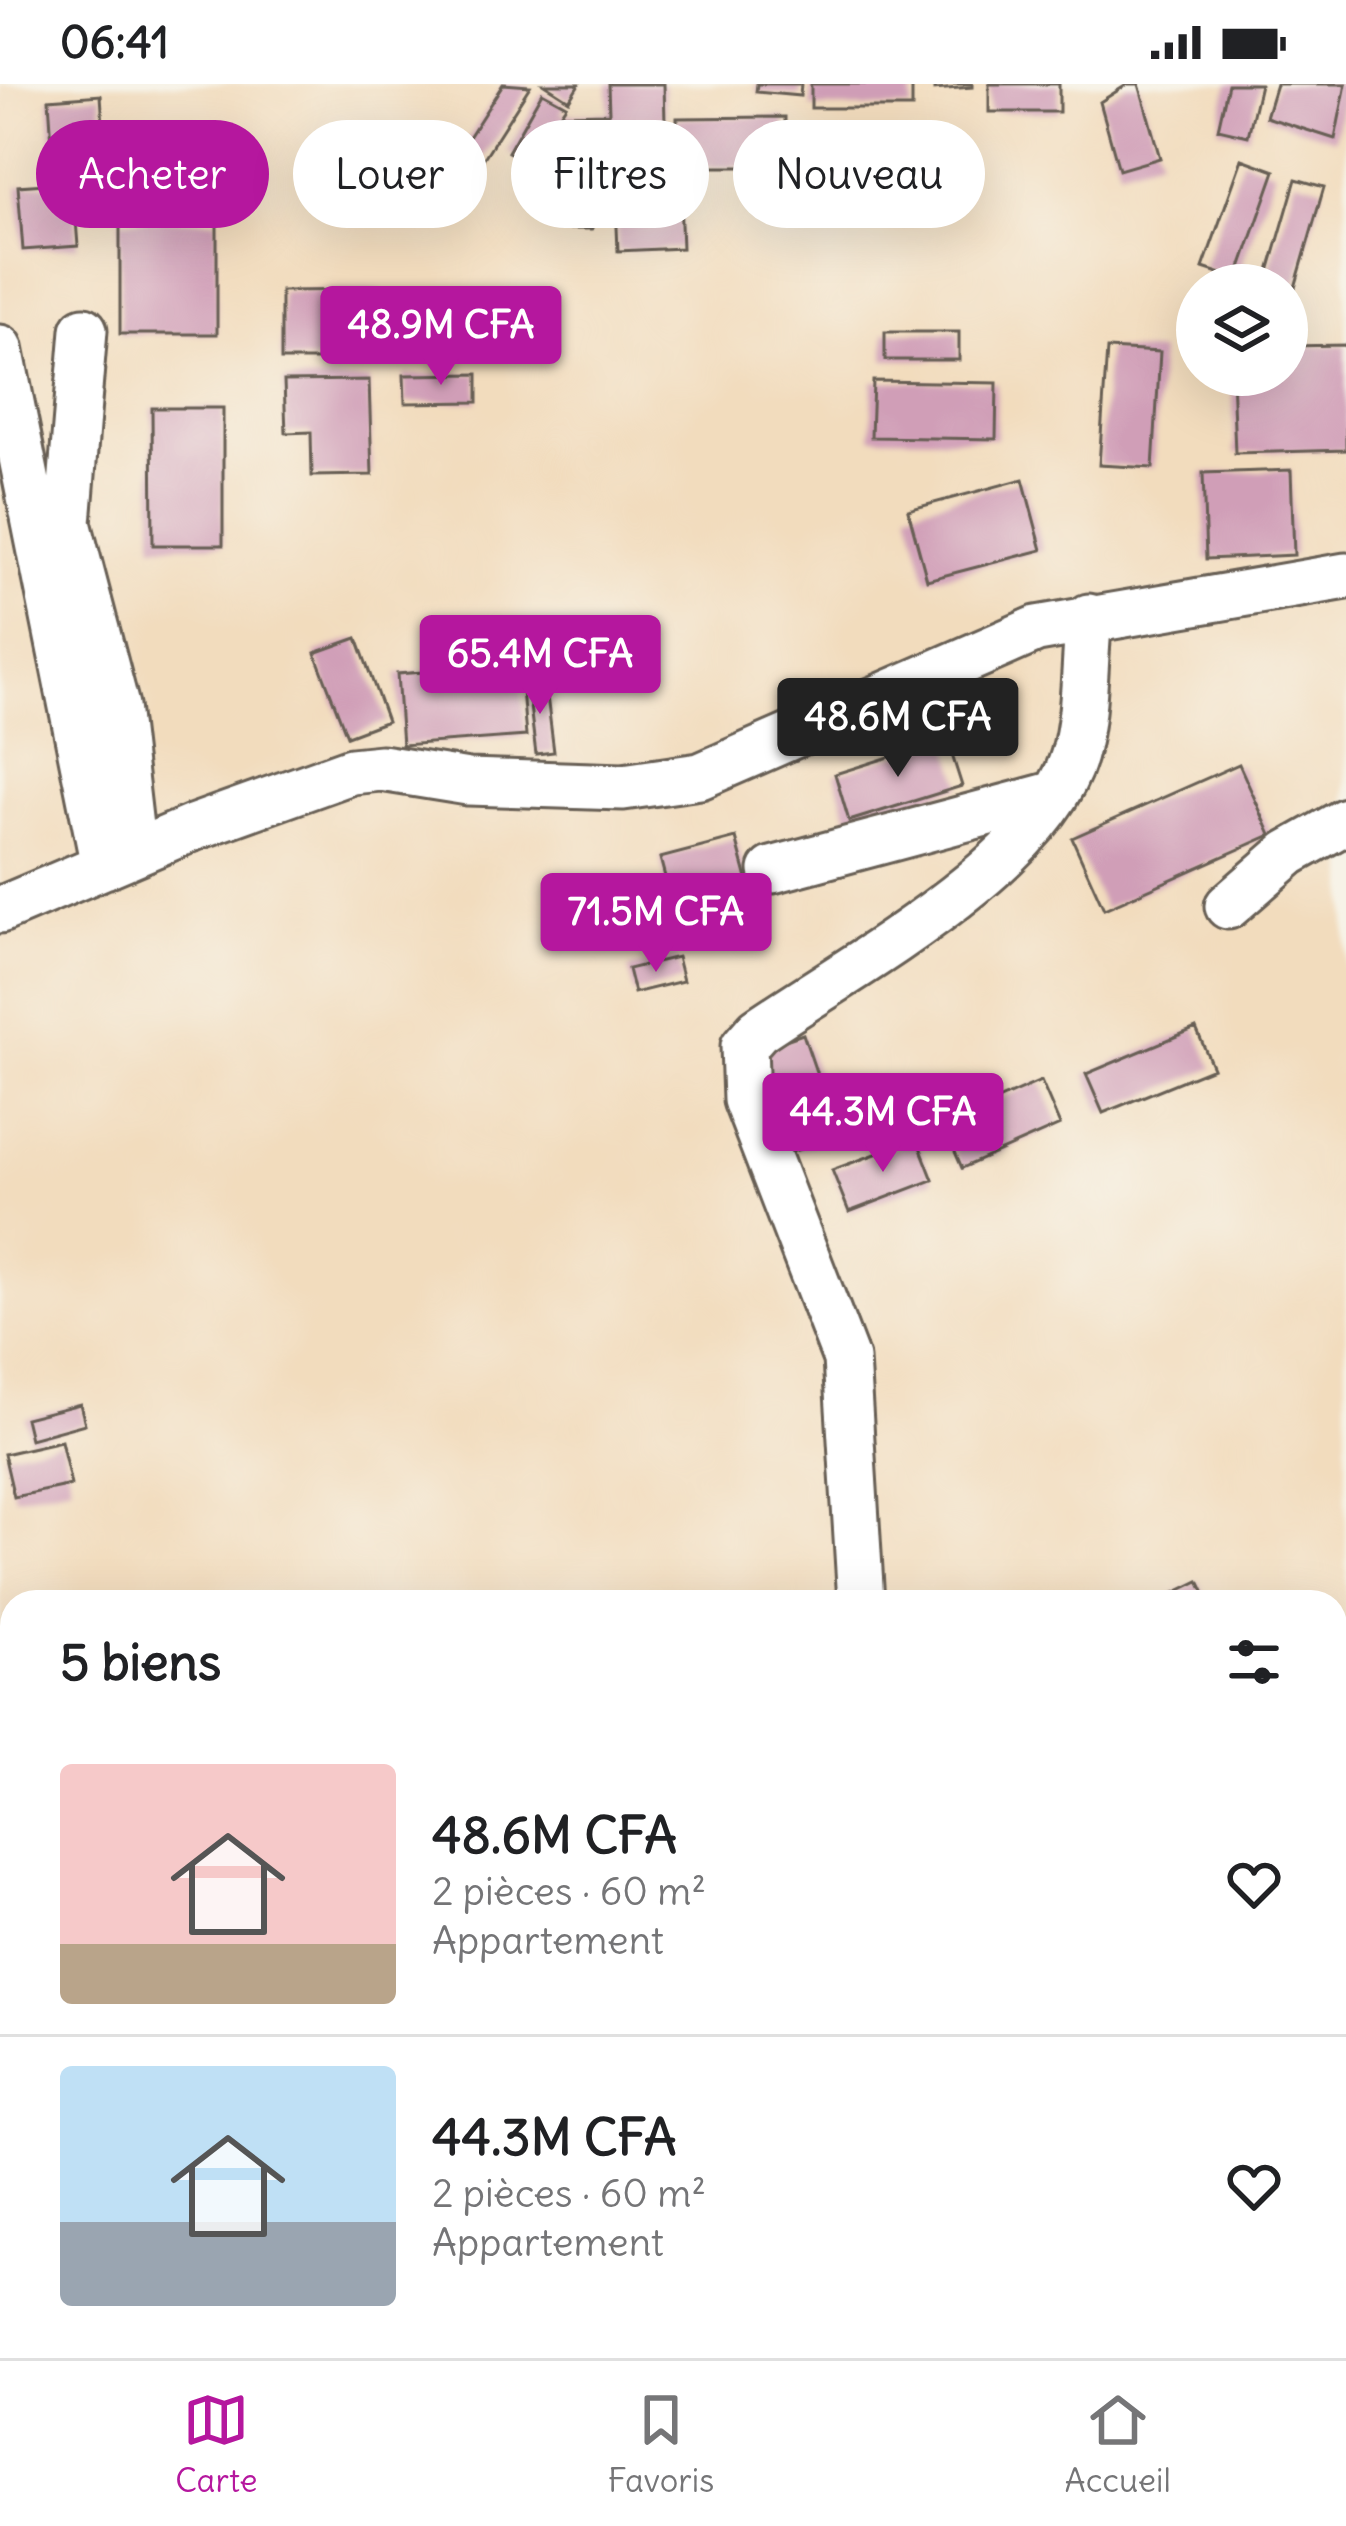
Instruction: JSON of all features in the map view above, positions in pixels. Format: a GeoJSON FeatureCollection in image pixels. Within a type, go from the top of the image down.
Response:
{"type":"FeatureCollection","features":[{"type":"Feature","properties":{"kind":"street"},"geometry":{"type":"LineString","coordinates":[[84,330],[68,523],[116,706],[118,859]]}},
{"type":"Feature","properties":{"kind":"street"},"geometry":{"type":"LineString","coordinates":[[0,348],[118,859]]}},
{"type":"Feature","properties":{"kind":"street"},"geometry":{"type":"LineString","coordinates":[[0,910],[118,859],[351,771],[381,768],[468,782],[623,788],[700,776],[1037,629],[1346,576]]}},
{"type":"Feature","properties":{"kind":"street"},"geometry":{"type":"LineString","coordinates":[[860,1590],[846,1359],[746,1100],[744,1046],[758,1030],[990,872],[1056,794],[1074,754],[1089,617]]}},
{"type":"Feature","properties":{"kind":"street"},"geometry":{"type":"LineString","coordinates":[[772,870],[1056,794]]}},
{"type":"Feature","properties":{"kind":"street"},"geometry":{"type":"LineString","coordinates":[[1228,905],[1289,853],[1346,820]]}},
{"type":"Feature","properties":{"kind":"building"},"geometry":{"type":"Polygon","coordinates":[[[503,84],[530,86],[487,153],[487,120],[480,120],[503,84]]]}},
{"type":"Feature","properties":{"kind":"building"},"geometry":{"type":"Polygon","coordinates":[[[544,84],[579,84],[569,100],[544,84]]]}},
{"type":"Feature","properties":{"kind":"building"},"geometry":{"type":"Polygon","coordinates":[[[608,84],[664,84],[665,120],[526,120],[542,92],[566,105],[560,114],[609,113],[608,84]]]}},
{"type":"Feature","properties":{"kind":"building"},"geometry":{"type":"Polygon","coordinates":[[[757,84],[801,84],[800,96],[756,92],[757,84]]]}},
{"type":"Feature","properties":{"kind":"building"},"geometry":{"type":"Polygon","coordinates":[[[811,84],[912,84],[912,108],[811,108],[811,84]]]}},
{"type":"Feature","properties":{"kind":"building"},"geometry":{"type":"Polygon","coordinates":[[[934,84],[972,84],[972,87],[934,90],[934,84]]]}},
{"type":"Feature","properties":{"kind":"building"},"geometry":{"type":"Polygon","coordinates":[[[989,84],[1059,84],[1059,112],[989,112],[989,84]]]}},
{"type":"Feature","properties":{"kind":"building"},"geometry":{"type":"Polygon","coordinates":[[[1128,84],[1139,84],[1160,158],[1119,170],[1100,102],[1128,84]]]}},
{"type":"Feature","properties":{"kind":"building"},"geometry":{"type":"Polygon","coordinates":[[[1228,84],[1260,84],[1248,136],[1218,129],[1228,84]]]}},
{"type":"Feature","properties":{"kind":"building"},"geometry":{"type":"Polygon","coordinates":[[[1276,84],[1346,84],[1335,139],[1266,117],[1276,84]]]}},
{"type":"Feature","properties":{"kind":"building"},"geometry":{"type":"Polygon","coordinates":[[[101,95],[103,120],[50,120],[49,99],[101,95]]]}},
{"type":"Feature","properties":{"kind":"building"},"geometry":{"type":"Polygon","coordinates":[[[677,118],[785,120],[733,120],[733,167],[709,167],[709,120],[677,118]]]}},
{"type":"Feature","properties":{"kind":"building"},"geometry":{"type":"Polygon","coordinates":[[[1242,159],[1275,171],[1242,264],[1204,264],[1242,159]]]}},
{"type":"Feature","properties":{"kind":"building"},"geometry":{"type":"Polygon","coordinates":[[[1296,179],[1324,187],[1302,264],[1271,264],[1296,179]]]}},
{"type":"Feature","properties":{"kind":"building"},"geometry":{"type":"Polygon","coordinates":[[[36,185],[36,228],[77,228],[78,246],[23,250],[18,186],[36,185]]]}},
{"type":"Feature","properties":{"kind":"building"},"geometry":{"type":"Polygon","coordinates":[[[120,228],[217,228],[217,334],[120,334],[120,228]]]}},
{"type":"Feature","properties":{"kind":"building"},"geometry":{"type":"Polygon","coordinates":[[[617,228],[681,228],[682,248],[618,251],[617,228]]]}},
{"type":"Feature","properties":{"kind":"building"},"geometry":{"type":"Polygon","coordinates":[[[381,290],[381,360],[281,360],[281,291],[381,290]]]}},
{"type":"Feature","properties":{"kind":"building"},"geometry":{"type":"Polygon","coordinates":[[[885,332],[959,332],[959,360],[885,360],[885,332]]]}},
{"type":"Feature","properties":{"kind":"building"},"geometry":{"type":"Polygon","coordinates":[[[1346,345],[1346,450],[1235,453],[1233,396],[1308,396],[1308,346],[1346,345]]]}},
{"type":"Feature","properties":{"kind":"building"},"geometry":{"type":"Polygon","coordinates":[[[1107,349],[1160,352],[1153,468],[1099,465],[1107,349]]]}},
{"type":"Feature","properties":{"kind":"building"},"geometry":{"type":"Polygon","coordinates":[[[478,374],[478,402],[405,403],[404,375],[478,374]]]}},
{"type":"Feature","properties":{"kind":"building"},"geometry":{"type":"Polygon","coordinates":[[[369,380],[372,475],[312,476],[311,432],[286,433],[284,381],[369,380]]]}},
{"type":"Feature","properties":{"kind":"building"},"geometry":{"type":"Polygon","coordinates":[[[873,381],[997,383],[996,439],[871,437],[873,381]]]}},
{"type":"Feature","properties":{"kind":"building"},"geometry":{"type":"Polygon","coordinates":[[[152,408],[223,408],[223,545],[153,545],[152,408]]]}},
{"type":"Feature","properties":{"kind":"building"},"geometry":{"type":"Polygon","coordinates":[[[1291,470],[1294,555],[1206,559],[1203,473],[1291,470]]]}},
{"type":"Feature","properties":{"kind":"building"},"geometry":{"type":"Polygon","coordinates":[[[1023,479],[1042,550],[927,580],[908,510],[1023,479]]]}},
{"type":"Feature","properties":{"kind":"building"},"geometry":{"type":"Polygon","coordinates":[[[357,638],[387,721],[347,736],[315,653],[357,638]]]}},
{"type":"Feature","properties":{"kind":"building"},"geometry":{"type":"Polygon","coordinates":[[[520,665],[526,736],[402,745],[397,674],[520,665]]]}},
{"type":"Feature","properties":{"kind":"building"},"geometry":{"type":"Polygon","coordinates":[[[545,680],[554,752],[536,754],[527,682],[545,680]]]}},
{"type":"Feature","properties":{"kind":"building"},"geometry":{"type":"Polygon","coordinates":[[[947,739],[962,786],[849,821],[835,774],[947,739]]]}},
{"type":"Feature","properties":{"kind":"building"},"geometry":{"type":"Polygon","coordinates":[[[1239,764],[1271,835],[1104,909],[1072,838],[1239,764]]]}},
{"type":"Feature","properties":{"kind":"building"},"geometry":{"type":"Polygon","coordinates":[[[736,838],[758,920],[682,941],[660,858],[736,838]]]}},
{"type":"Feature","properties":{"kind":"building"},"geometry":{"type":"Polygon","coordinates":[[[677,957],[683,981],[634,993],[628,969],[677,957]]]}},
{"type":"Feature","properties":{"kind":"building"},"geometry":{"type":"Polygon","coordinates":[[[1196,1028],[1213,1068],[1103,1113],[1086,1074],[1196,1028]]]}},
{"type":"Feature","properties":{"kind":"building"},"geometry":{"type":"Polygon","coordinates":[[[803,1034],[838,1136],[791,1152],[756,1050],[803,1034]]]}},
{"type":"Feature","properties":{"kind":"building"},"geometry":{"type":"Polygon","coordinates":[[[1041,1081],[1060,1125],[962,1168],[943,1124],[1041,1081]]]}},
{"type":"Feature","properties":{"kind":"building"},"geometry":{"type":"Polygon","coordinates":[[[917,1139],[933,1180],[849,1212],[832,1170],[917,1139]]]}},
{"type":"Feature","properties":{"kind":"building"},"geometry":{"type":"Polygon","coordinates":[[[80,1404],[85,1424],[30,1439],[25,1418],[80,1404]]]}},
{"type":"Feature","properties":{"kind":"building"},"geometry":{"type":"Polygon","coordinates":[[[61,1441],[71,1485],[14,1497],[4,1454],[61,1441]]]}},
{"type":"Feature","properties":{"kind":"building"},"geometry":{"type":"Polygon","coordinates":[[[1199,1581],[1203,1590],[1181,1590],[1199,1581]]]}}]}
